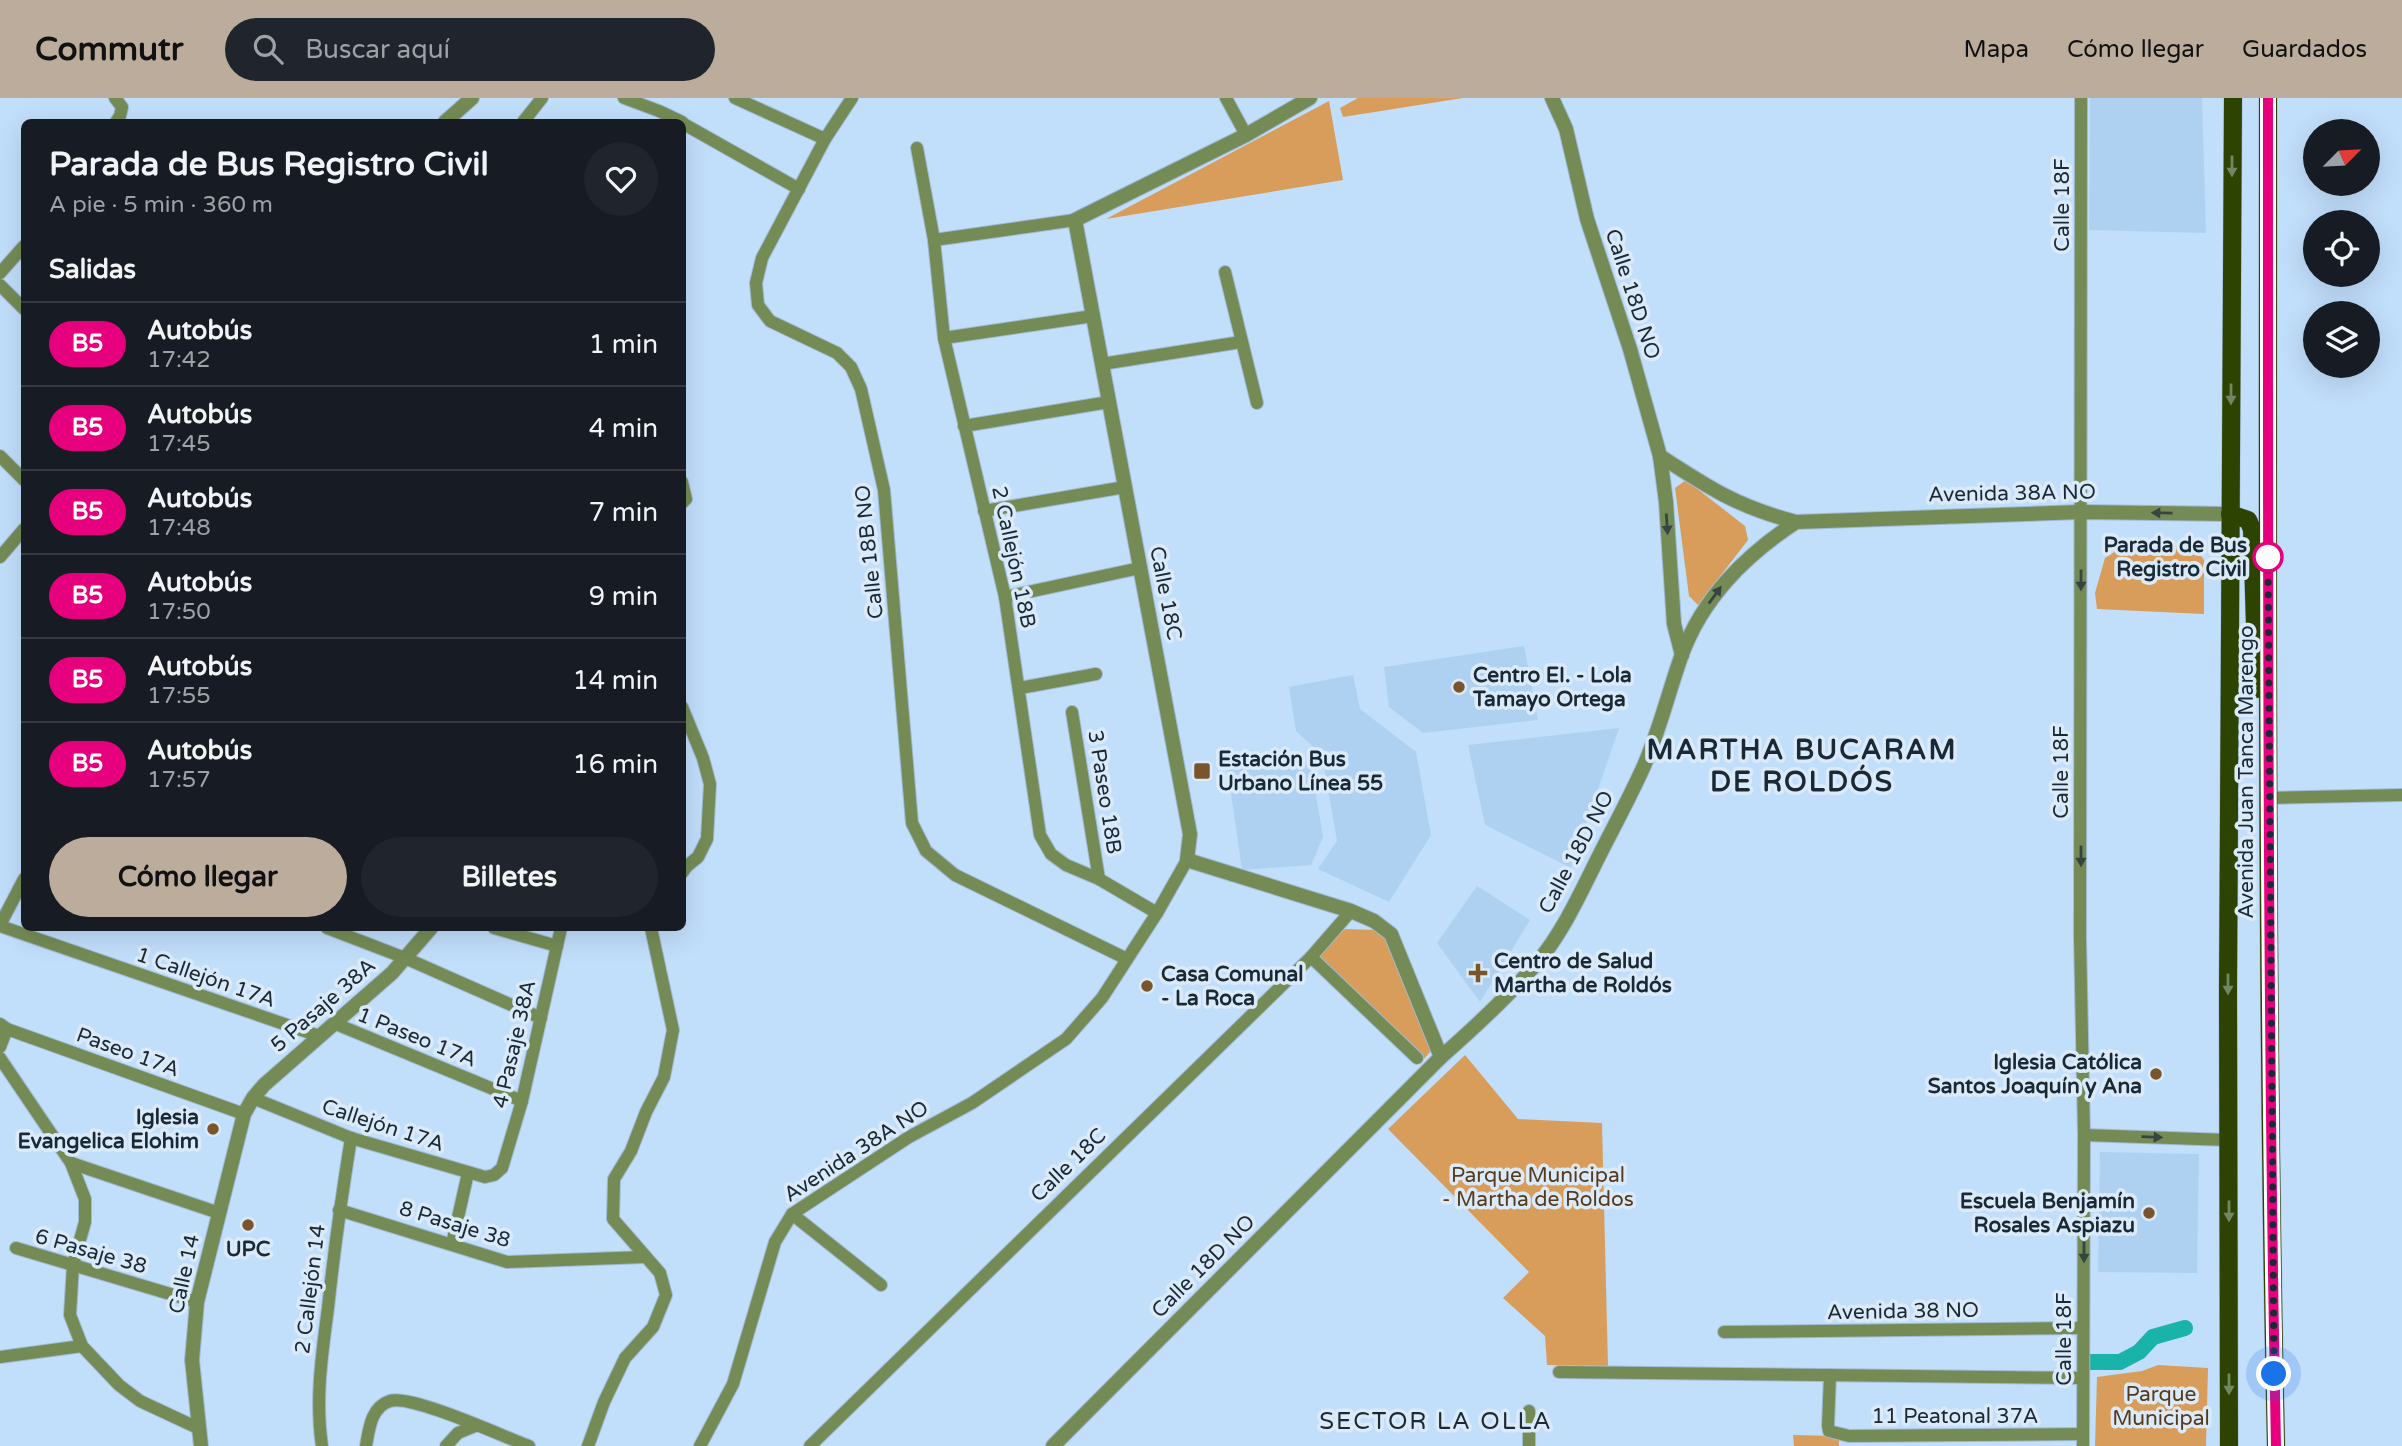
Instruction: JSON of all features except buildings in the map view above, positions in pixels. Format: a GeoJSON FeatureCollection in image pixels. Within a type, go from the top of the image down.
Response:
{"type":"FeatureCollection","features":[{"type":"Feature","properties":{"kind":"main road","name":"Avenida Juan Tanca Marengo"},"geometry":{"type":"LineString","coordinates":[[2229,1446],[2233,98]]}},
{"type":"Feature","properties":{"kind":"main road","name":"Avenida Juan Tanca Marengo"},"geometry":{"type":"LineString","coordinates":[[2268,98],[2269,798],[2272,1277],[2276,1446]]}},
{"type":"Feature","properties":{"kind":"main road"},"geometry":{"type":"LineString","coordinates":[[2230,514],[2248,520],[2252,529],[2258,710],[2269,751]]}},
{"type":"Feature","properties":{"kind":"street"},"geometry":{"type":"LineString","coordinates":[[115,98],[122,107],[118,119]]}},
{"type":"Feature","properties":{"kind":"street"},"geometry":{"type":"LineString","coordinates":[[448,119],[472,98]]}},
{"type":"Feature","properties":{"kind":"street"},"geometry":{"type":"LineString","coordinates":[[525,119],[542,98]]}},
{"type":"Feature","properties":{"kind":"street"},"geometry":{"type":"LineString","coordinates":[[624,98],[674,119]]}},
{"type":"Feature","properties":{"kind":"street"},"geometry":{"type":"LineString","coordinates":[[735,98],[825,139]]}},
{"type":"Feature","properties":{"kind":"street","name":"Calle 18B NO"},"geometry":{"type":"LineString","coordinates":[[852,98],[825,139],[762,258],[756,283],[758,305],[770,321],[837,353],[851,367],[861,388],[884,490],[912,823],[926,851],[955,875],[1127,959]]}},
{"type":"Feature","properties":{"kind":"street"},"geometry":{"type":"LineString","coordinates":[[1226,98],[1246,135]]}},
{"type":"Feature","properties":{"kind":"street"},"geometry":{"type":"LineString","coordinates":[[934,240],[1075,220],[1246,135],[1310,98]]}},
{"type":"Feature","properties":{"kind":"street","name":"Calle 18D NO"},"geometry":{"type":"LineString","coordinates":[[1053,1446],[1441,1057],[1484,1019],[1537,963],[1562,924],[1654,742],[1682,655],[1674,624],[1660,456],[1630,349],[1587,219],[1566,130],[1552,98]]}},
{"type":"Feature","properties":{"kind":"street","name":"Calle 18F"},"geometry":{"type":"LineString","coordinates":[[2081,98],[2080,937],[2084,1135],[2083,1440]]}},
{"type":"Feature","properties":{"kind":"street"},"geometry":{"type":"LineString","coordinates":[[686,125],[799,189]]}},
{"type":"Feature","properties":{"kind":"street","name":"2 Callejón 18B"},"geometry":{"type":"LineString","coordinates":[[918,148],[934,240],[944,338],[1005,597],[1041,835],[1051,854],[1066,865],[1099,879],[1157,913]]}},
{"type":"Feature","properties":{"kind":"street","name":"Calle 18C"},"geometry":{"type":"LineString","coordinates":[[1075,220],[1190,835],[1187,860],[1127,959]]}},
{"type":"Feature","properties":{"kind":"street"},"geometry":{"type":"LineString","coordinates":[[0,274],[21,250]]}},
{"type":"Feature","properties":{"kind":"street"},"geometry":{"type":"LineString","coordinates":[[1225,272],[1257,403]]}},
{"type":"Feature","properties":{"kind":"street"},"geometry":{"type":"LineString","coordinates":[[0,285],[21,306]]}},
{"type":"Feature","properties":{"kind":"street"},"geometry":{"type":"LineString","coordinates":[[944,338],[1093,316]]}},
{"type":"Feature","properties":{"kind":"street"},"geometry":{"type":"LineString","coordinates":[[1102,364],[1241,342]]}},
{"type":"Feature","properties":{"kind":"street"},"geometry":{"type":"LineString","coordinates":[[964,426],[1109,402]]}},
{"type":"Feature","properties":{"kind":"street"},"geometry":{"type":"LineString","coordinates":[[0,456],[21,477]]}},
{"type":"Feature","properties":{"kind":"street","name":"Avenida 38A NO"},"geometry":{"type":"LineString","coordinates":[[1660,456],[1732,501],[1796,522],[2081,512],[2230,514]]}},
{"type":"Feature","properties":{"kind":"street"},"geometry":{"type":"LineString","coordinates":[[985,511],[1125,487]]}},
{"type":"Feature","properties":{"kind":"street"},"geometry":{"type":"LineString","coordinates":[[1682,655],[1697,622],[1717,591],[1741,564],[1796,522]]}},
{"type":"Feature","properties":{"kind":"street"},"geometry":{"type":"LineString","coordinates":[[0,558],[21,533]]}},
{"type":"Feature","properties":{"kind":"street"},"geometry":{"type":"LineString","coordinates":[[1005,597],[1140,568]]}},
{"type":"Feature","properties":{"kind":"street"},"geometry":{"type":"LineString","coordinates":[[1020,688],[1096,674]]}},
{"type":"Feature","properties":{"kind":"street","name":"3 Paseo 18B"},"geometry":{"type":"LineString","coordinates":[[1072,712],[1099,879]]}},
{"type":"Feature","properties":{"kind":"street"},"geometry":{"type":"LineString","coordinates":[[686,717],[703,758],[710,784],[707,839],[698,857],[686,867]]}},
{"type":"Feature","properties":{"kind":"street"},"geometry":{"type":"LineString","coordinates":[[2269,798],[2402,794]]}},
{"type":"Feature","properties":{"kind":"street"},"geometry":{"type":"LineString","coordinates":[[1187,860],[1351,911],[1374,921],[1391,934],[1441,1057]]}},
{"type":"Feature","properties":{"kind":"street"},"geometry":{"type":"LineString","coordinates":[[0,926],[21,885]]}},
{"type":"Feature","properties":{"kind":"street","name":"Calle 18C"},"geometry":{"type":"LineString","coordinates":[[810,1446],[1311,957],[1351,911]]}},
{"type":"Feature","properties":{"kind":"street","name":"1 Callejón 17A"},"geometry":{"type":"LineString","coordinates":[[0,926],[319,1036]]}},
{"type":"Feature","properties":{"kind":"street"},"geometry":{"type":"LineString","coordinates":[[335,931],[405,958],[541,1018]]}},
{"type":"Feature","properties":{"kind":"street","name":"5 Pasaje 38A"},"geometry":{"type":"LineString","coordinates":[[244,1114],[253,1098],[319,1036],[392,974],[428,931]]}},
{"type":"Feature","properties":{"kind":"street"},"geometry":{"type":"LineString","coordinates":[[504,931],[557,946]]}},
{"type":"Feature","properties":{"kind":"street","name":"4 Pasaje 38A"},"geometry":{"type":"LineString","coordinates":[[502,1168],[522,1101],[560,931]]}},
{"type":"Feature","properties":{"kind":"street"},"geometry":{"type":"LineString","coordinates":[[588,1446],[604,1402],[625,1358],[653,1327],[666,1295],[660,1273],[613,1219],[614,1179],[631,1151],[646,1112],[664,1077],[673,1030],[652,931]]}},
{"type":"Feature","properties":{"kind":"street"},"geometry":{"type":"LineString","coordinates":[[1311,957],[1417,1058]]}},
{"type":"Feature","properties":{"kind":"street","name":"Avenida 38A NO"},"geometry":{"type":"LineString","coordinates":[[700,1446],[733,1384],[775,1242],[792,1214],[909,1137],[972,1103],[1066,1039],[1102,998],[1127,959]]}},
{"type":"Feature","properties":{"kind":"street","name":"1 Paseo 17A"},"geometry":{"type":"LineString","coordinates":[[336,1024],[522,1101]]}},
{"type":"Feature","properties":{"kind":"street"},"geometry":{"type":"LineString","coordinates":[[0,1046],[4,1027]]}},
{"type":"Feature","properties":{"kind":"street","name":"Paseo 17A"},"geometry":{"type":"LineString","coordinates":[[4,1027],[244,1114]]}},
{"type":"Feature","properties":{"kind":"street"},"geometry":{"type":"LineString","coordinates":[[0,1058],[71,1163],[85,1199],[85,1222],[73,1265],[71,1315],[82,1346],[119,1385],[140,1401],[200,1429]]}},
{"type":"Feature","properties":{"kind":"street","name":"Callejón 17A"},"geometry":{"type":"LineString","coordinates":[[253,1098],[351,1138],[468,1173],[485,1177],[494,1175],[502,1168]]}},
{"type":"Feature","properties":{"kind":"street","name":"Calle 14"},"geometry":{"type":"LineString","coordinates":[[201,1446],[192,1360],[197,1302],[244,1114]]}},
{"type":"Feature","properties":{"kind":"street"},"geometry":{"type":"LineString","coordinates":[[2084,1135],[2228,1140]]}},
{"type":"Feature","properties":{"kind":"street","name":"2 Callejón 14"},"geometry":{"type":"LineString","coordinates":[[322,1446],[318,1389],[339,1210],[351,1138]]}},
{"type":"Feature","properties":{"kind":"street"},"geometry":{"type":"LineString","coordinates":[[71,1163],[219,1213]]}},
{"type":"Feature","properties":{"kind":"street"},"geometry":{"type":"LineString","coordinates":[[452,1244],[468,1173]]}},
{"type":"Feature","properties":{"kind":"street","name":"8 Pasaje 38"},"geometry":{"type":"LineString","coordinates":[[339,1210],[507,1262],[645,1257]]}},
{"type":"Feature","properties":{"kind":"street"},"geometry":{"type":"LineString","coordinates":[[792,1214],[881,1285]]}},
{"type":"Feature","properties":{"kind":"street","name":"6 Pasaje 38"},"geometry":{"type":"LineString","coordinates":[[16,1248],[197,1302]]}},
{"type":"Feature","properties":{"kind":"street","name":"Avenida 38 NO"},"geometry":{"type":"LineString","coordinates":[[1724,1332],[2083,1328]]}},
{"type":"Feature","properties":{"kind":"street"},"geometry":{"type":"LineString","coordinates":[[0,1357],[82,1346]]}},
{"type":"Feature","properties":{"kind":"street"},"geometry":{"type":"LineString","coordinates":[[1559,1372],[2083,1378]]}},
{"type":"Feature","properties":{"kind":"street","name":"11 Peatonal 37A"},"geometry":{"type":"LineString","coordinates":[[1829,1375],[1829,1432],[1849,1436],[2083,1440]]}},
{"type":"Feature","properties":{"kind":"street"},"geometry":{"type":"LineString","coordinates":[[366,1446],[370,1422],[378,1409],[391,1401],[403,1401],[433,1409],[529,1446]]}},
{"type":"Feature","properties":{"kind":"street"},"geometry":{"type":"LineString","coordinates":[[1529,1411],[1529,1446]]}},
{"type":"Feature","properties":{"kind":"street"},"geometry":{"type":"LineString","coordinates":[[446,1446],[458,1433],[475,1426]]}},
{"type":"Feature","properties":{"kind":"shaded area"},"geometry":{"type":"Polygon","coordinates":[[[2090,98],[2202,98],[2206,233],[2089,230],[2090,98]]]}},
{"type":"Feature","properties":{"kind":"shaded area","name":"Centro EI. - Lola Tamayo Ortega"},"geometry":{"type":"Polygon","coordinates":[[[1524,646],[1538,720],[1423,733],[1389,707],[1384,667],[1524,646]]]}},
{"type":"Feature","properties":{"kind":"shaded area"},"geometry":{"type":"Polygon","coordinates":[[[1353,675],[1360,709],[1416,752],[1431,835],[1389,902],[1318,869],[1337,841],[1322,755],[1296,731],[1289,687],[1353,675]]]}},
{"type":"Feature","properties":{"kind":"shaded area"},"geometry":{"type":"Polygon","coordinates":[[[1619,728],[1571,868],[1485,825],[1468,745],[1619,728]]]}},
{"type":"Feature","properties":{"kind":"shaded area"},"geometry":{"type":"Polygon","coordinates":[[[1294,754],[1311,765],[1323,837],[1311,865],[1242,870],[1227,765],[1294,754]]]}},
{"type":"Feature","properties":{"kind":"shaded area","name":"Centro de Salud Martha de Roldós"},"geometry":{"type":"Polygon","coordinates":[[[1477,886],[1530,920],[1480,1002],[1437,943],[1477,886]]]}},
{"type":"Feature","properties":{"kind":"shaded area","name":"Escuela Benjamín Rosales Aspiazu"},"geometry":{"type":"Polygon","coordinates":[[[2100,1152],[2199,1154],[2197,1273],[2098,1272],[2100,1152]]]}},
{"type":"Feature","properties":{"kind":"green space"},"geometry":{"type":"Polygon","coordinates":[[[1358,98],[1463,98],[1343,117],[1340,108],[1358,98]]]}},
{"type":"Feature","properties":{"kind":"green space"},"geometry":{"type":"Polygon","coordinates":[[[1329,101],[1343,180],[1106,219],[1329,101]]]}},
{"type":"Feature","properties":{"kind":"green space"},"geometry":{"type":"Polygon","coordinates":[[[1686,480],[1745,526],[1748,540],[1698,605],[1689,596],[1675,488],[1686,480]]]}},
{"type":"Feature","properties":{"kind":"green space"},"geometry":{"type":"Polygon","coordinates":[[[2140,545],[2184,547],[2199,554],[2204,560],[2204,614],[2097,609],[2095,593],[2105,558],[2119,549],[2140,545]]]}},
{"type":"Feature","properties":{"kind":"green space"},"geometry":{"type":"Polygon","coordinates":[[[1345,929],[1377,930],[1385,934],[1432,1050],[1422,1061],[1315,957],[1345,929]]]}},
{"type":"Feature","properties":{"kind":"green space","name":"Parque Municipal - Martha de Roldos"},"geometry":{"type":"Polygon","coordinates":[[[1465,1055],[1518,1119],[1602,1123],[1608,1366],[1547,1365],[1545,1336],[1503,1298],[1529,1272],[1388,1129],[1465,1055]]]}},
{"type":"Feature","properties":{"kind":"green space","name":"Parque Municipal"},"geometry":{"type":"Polygon","coordinates":[[[2158,1365],[2208,1368],[2206,1446],[2095,1446],[2097,1377],[2142,1371],[2158,1365]]]}},
{"type":"Feature","properties":{"kind":"green space"},"geometry":{"type":"Polygon","coordinates":[[[1793,1435],[1839,1436],[1839,1446],[1794,1446],[1793,1435]]]}},
{"type":"Feature","properties":{"kind":"waterway"},"geometry":{"type":"LineString","coordinates":[[2091,1362],[2120,1362],[2139,1352],[2153,1337],[2185,1328]]}},
{"type":"Feature","properties":{"kind":"bus line","name":"B5"},"geometry":{"type":"LineString","coordinates":[[2268,98],[2267,465],[2272,1277],[2276,1446]]}},
{"type":"Feature","properties":{"kind":"place","name":"Parada de Bus Registro Civil"},"geometry":{"type":"Point","coordinates":[2268,557]}},
{"type":"Feature","properties":{"kind":"place","name":"Centro EI. - Lola Tamayo Ortega"},"geometry":{"type":"Point","coordinates":[1459,687]}},
{"type":"Feature","properties":{"kind":"place","name":"Estación Bus Urbano Línea 55"},"geometry":{"type":"Point","coordinates":[1202,771]}},
{"type":"Feature","properties":{"kind":"place","name":"Centro de Salud Martha de Roldós"},"geometry":{"type":"Point","coordinates":[1478,973]}},
{"type":"Feature","properties":{"kind":"place","name":"Casa Comunal - La Roca"},"geometry":{"type":"Point","coordinates":[1147,986]}},
{"type":"Feature","properties":{"kind":"place","name":"Iglesia Católica Santos Joaquín y Ana"},"geometry":{"type":"Point","coordinates":[2156,1074]}},
{"type":"Feature","properties":{"kind":"place","name":"Iglesia Evangelica Elohim"},"geometry":{"type":"Point","coordinates":[213,1129]}},
{"type":"Feature","properties":{"kind":"place","name":"Escuela Benjamín Rosales Aspiazu"},"geometry":{"type":"Point","coordinates":[2149,1213]}},
{"type":"Feature","properties":{"kind":"place","name":"UPC"},"geometry":{"type":"Point","coordinates":[248,1225]}},
{"type":"Feature","properties":{"kind":"district","name":"MARTHA BUCARAM DE ROLDÓS"},"geometry":{"type":"Point","coordinates":[1802,765]}},
{"type":"Feature","properties":{"kind":"district","name":"SECTOR LA OLLA"},"geometry":{"type":"Point","coordinates":[1436,1421]}},
{"type":"Feature","properties":{"kind":"route"},"geometry":{"type":"LineString","coordinates":[[2268,557],[2274,1374]]}}]}
